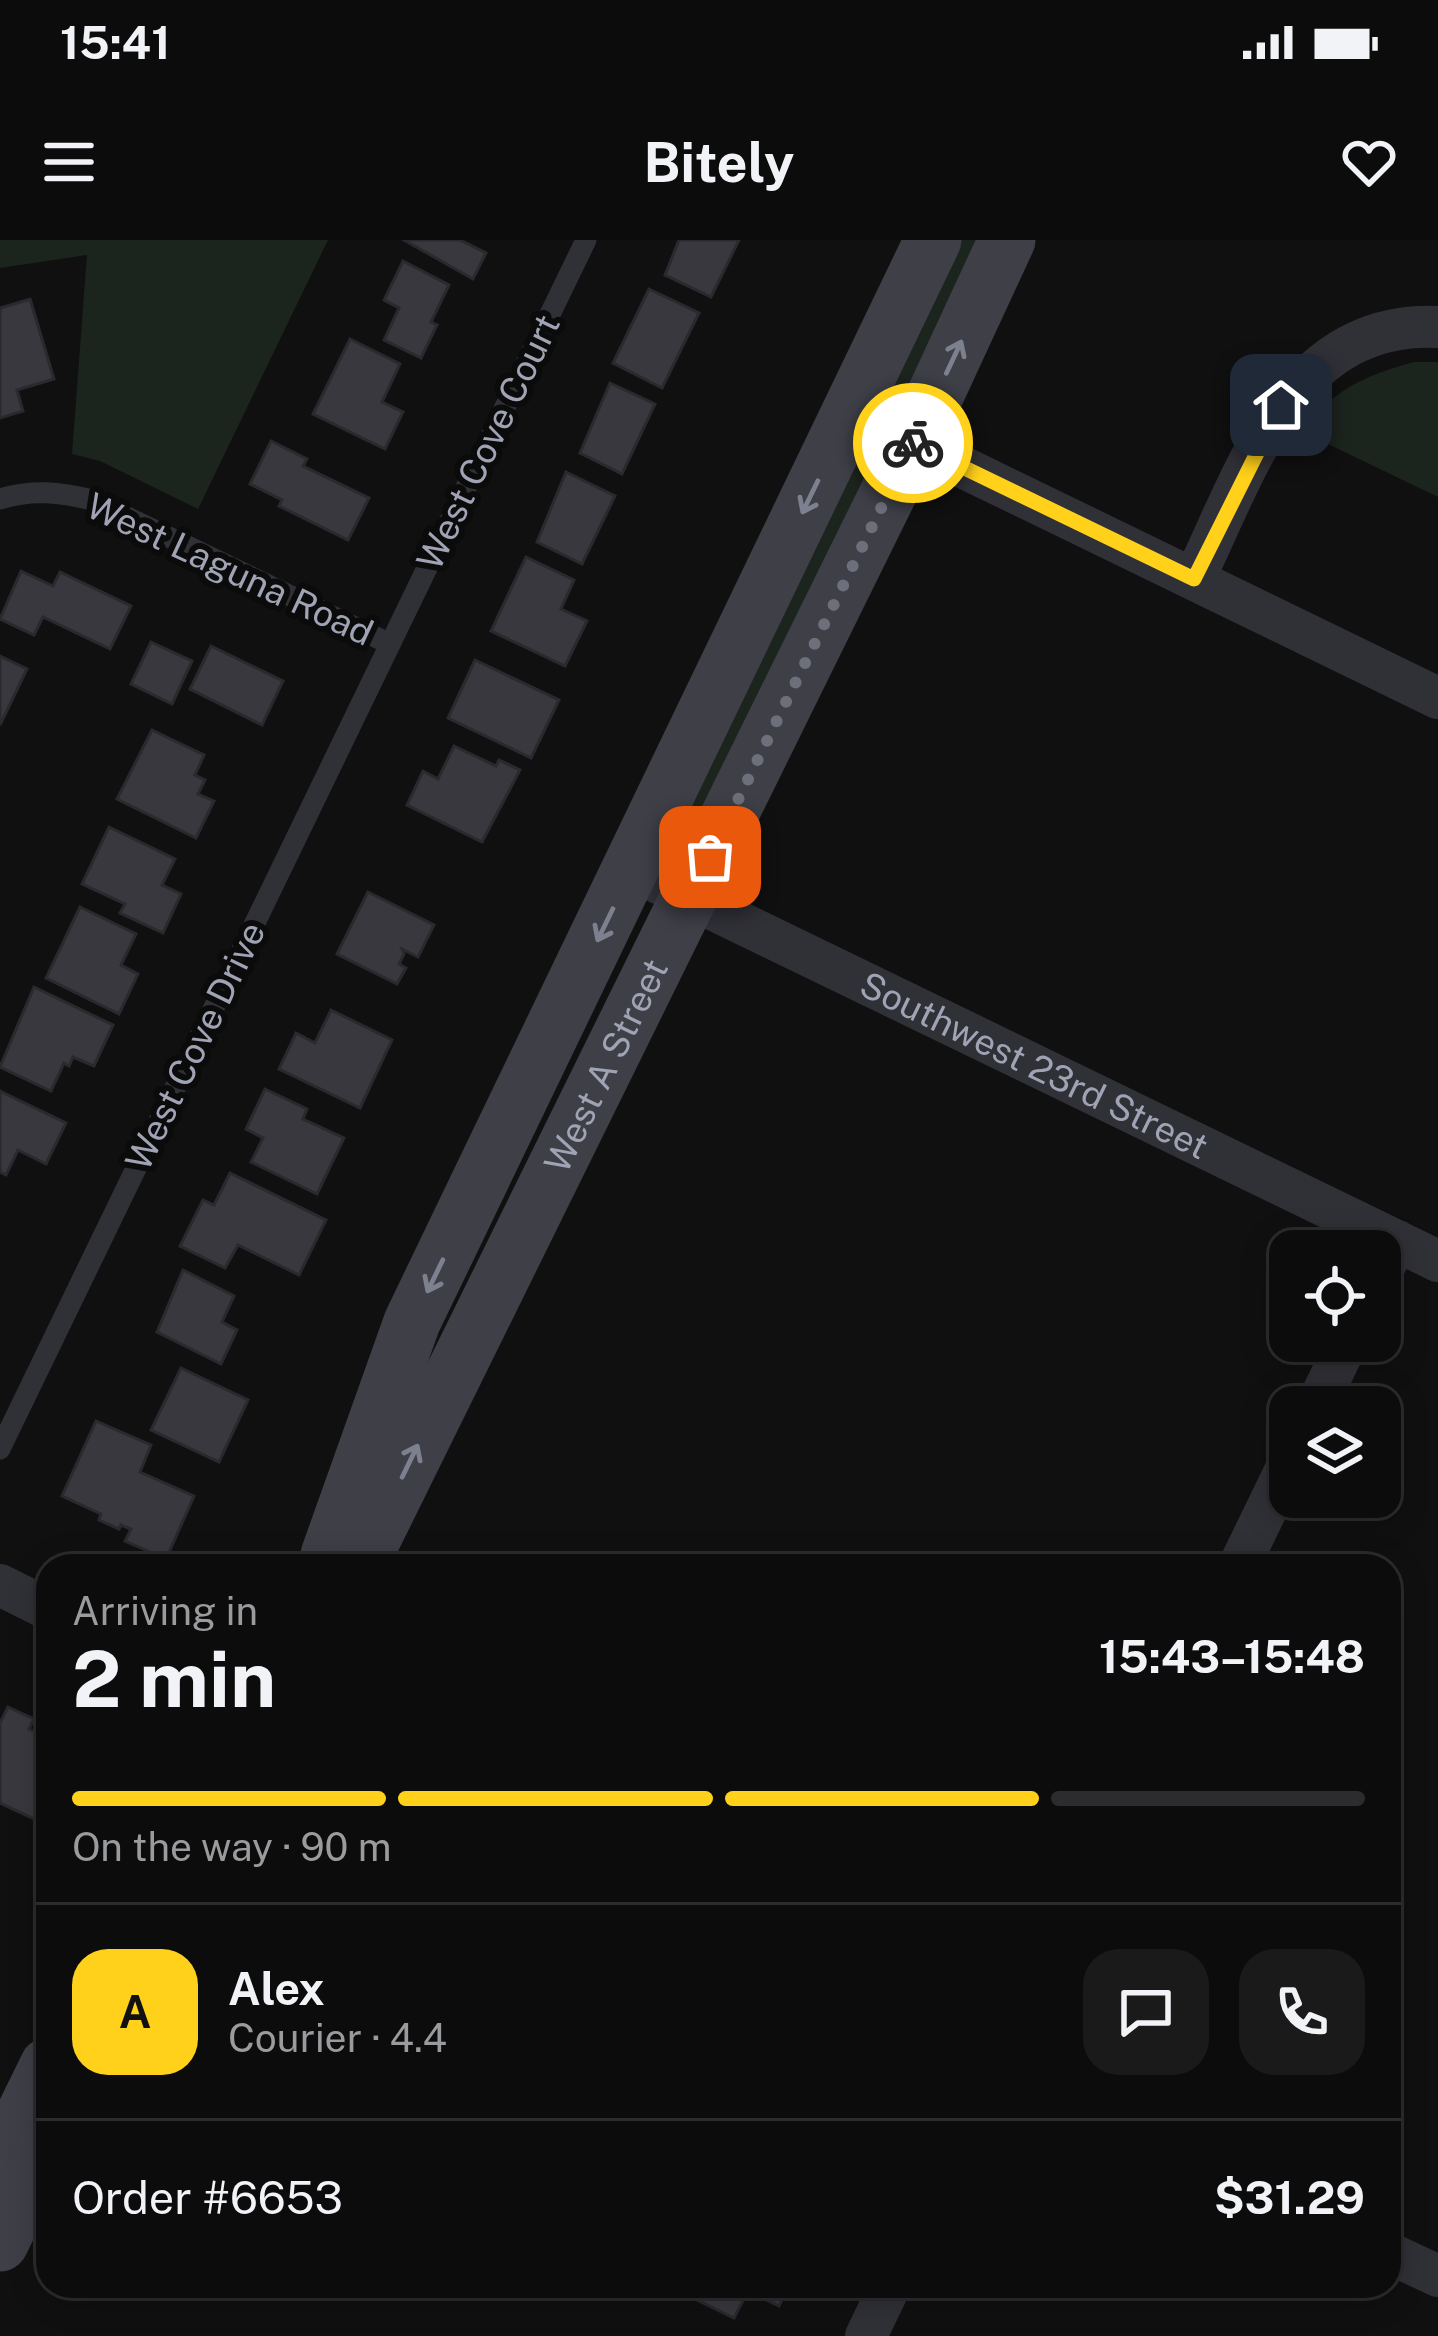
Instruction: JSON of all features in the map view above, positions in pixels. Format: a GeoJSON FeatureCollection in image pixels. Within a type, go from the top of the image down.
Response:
{"type":"FeatureCollection","features":[{"type":"Feature","properties":{"kind":"main road","name":"West A Street"},"geometry":{"type":"LineString","coordinates":[[327,1554],[412,1322],[932,240]]}},
{"type":"Feature","properties":{"kind":"main road","name":"West A Street"},"geometry":{"type":"LineString","coordinates":[[365,1554],[913,443],[1007,240]]}},
{"type":"Feature","properties":{"kind":"main road"},"geometry":{"type":"LineString","coordinates":[[0,2164],[36,2090]]}},
{"type":"Feature","properties":{"kind":"main road"},"geometry":{"type":"LineString","coordinates":[[0,2243],[36,2169]]}},
{"type":"Feature","properties":{"kind":"street"},"geometry":{"type":"LineString","coordinates":[[1194,579],[1281,405],[1307,374],[1336,352],[1372,335],[1415,326],[1438,327]]}},
{"type":"Feature","properties":{"kind":"street"},"geometry":{"type":"LineString","coordinates":[[913,443],[1438,698]]}},
{"type":"Feature","properties":{"kind":"street","name":"Southwest 23rd Street"},"geometry":{"type":"LineString","coordinates":[[632,869],[1334,1230]]}},
{"type":"Feature","properties":{"kind":"street","name":"Southwest 23rd Street"},"geometry":{"type":"LineString","coordinates":[[1401,1259],[1438,1262]]}},
{"type":"Feature","properties":{"kind":"street"},"geometry":{"type":"LineString","coordinates":[[1245,1554],[1269,1504]]}},
{"type":"Feature","properties":{"kind":"street"},"geometry":{"type":"LineString","coordinates":[[0,1585],[36,1603]]}},
{"type":"Feature","properties":{"kind":"street"},"geometry":{"type":"LineString","coordinates":[[1401,2257],[1435,2269]]}},
{"type":"Feature","properties":{"kind":"street"},"geometry":{"type":"LineString","coordinates":[[866,2336],[884,2298]]}},
{"type":"Feature","properties":{"kind":"lane","name":"West Cove Court"},"geometry":{"type":"LineString","coordinates":[[390,644],[586,240]]}},
{"type":"Feature","properties":{"kind":"lane","name":"West Laguna Road"},"geometry":{"type":"LineString","coordinates":[[0,500],[20,493],[57,492],[92,500],[390,644]]}},
{"type":"Feature","properties":{"kind":"lane","name":"West Cove Drive"},"geometry":{"type":"LineString","coordinates":[[0,1449],[390,644]]}},
{"type":"Feature","properties":{"kind":"shaded area"},"geometry":{"type":"Polygon","coordinates":[[[0,240],[328,240],[198,509],[100,461],[72,454],[87,255],[0,268],[0,240]]]}},
{"type":"Feature","properties":{"kind":"shaded area"},"geometry":{"type":"Polygon","coordinates":[[[949,240],[985,240],[684,848],[676,807],[949,240]]]}},
{"type":"Feature","properties":{"kind":"shaded area"},"geometry":{"type":"Polygon","coordinates":[[[1414,362],[1438,362],[1438,497],[1301,431],[1351,386],[1414,362]]]}},
{"type":"Feature","properties":{"kind":"building"},"geometry":{"type":"Polygon","coordinates":[[[404,240],[460,240],[486,253],[473,279],[404,240]]]}},
{"type":"Feature","properties":{"kind":"building"},"geometry":{"type":"Polygon","coordinates":[[[679,240],[739,240],[711,297],[665,275],[679,240]]]}},
{"type":"Feature","properties":{"kind":"building"},"geometry":{"type":"Polygon","coordinates":[[[403,261],[449,285],[421,358],[384,340],[399,308],[384,300],[403,261]]]}},
{"type":"Feature","properties":{"kind":"building"},"geometry":{"type":"Polygon","coordinates":[[[649,289],[699,313],[662,388],[613,363],[649,289]]]}},
{"type":"Feature","properties":{"kind":"building"},"geometry":{"type":"Polygon","coordinates":[[[30,299],[54,379],[17,390],[23,411],[0,418],[0,308],[30,299]]]}},
{"type":"Feature","properties":{"kind":"building"},"geometry":{"type":"Polygon","coordinates":[[[350,339],[400,364],[382,402],[403,412],[385,449],[313,414],[350,339]]]}},
{"type":"Feature","properties":{"kind":"building"},"geometry":{"type":"Polygon","coordinates":[[[610,383],[655,404],[622,474],[580,453],[610,383]]]}},
{"type":"Feature","properties":{"kind":"building"},"geometry":{"type":"Polygon","coordinates":[[[271,441],[307,459],[303,466],[369,498],[348,540],[279,506],[282,500],[250,484],[271,441]]]}},
{"type":"Feature","properties":{"kind":"building"},"geometry":{"type":"Polygon","coordinates":[[[566,472],[615,496],[582,564],[537,542],[566,472]]]}},
{"type":"Feature","properties":{"kind":"building"},"geometry":{"type":"Polygon","coordinates":[[[526,557],[574,580],[561,609],[587,621],[565,666],[491,631],[526,557]]]}},
{"type":"Feature","properties":{"kind":"building"},"geometry":{"type":"Polygon","coordinates":[[[21,571],[53,586],[60,572],[131,606],[110,649],[43,617],[34,635],[0,619],[21,571]]]}},
{"type":"Feature","properties":{"kind":"building"},"geometry":{"type":"Polygon","coordinates":[[[151,642],[192,661],[172,704],[131,684],[151,642]]]}},
{"type":"Feature","properties":{"kind":"building"},"geometry":{"type":"Polygon","coordinates":[[[211,646],[283,681],[262,725],[190,689],[211,646]]]}},
{"type":"Feature","properties":{"kind":"building"},"geometry":{"type":"Polygon","coordinates":[[[0,656],[27,669],[0,725],[0,656]]]}},
{"type":"Feature","properties":{"kind":"building"},"geometry":{"type":"Polygon","coordinates":[[[475,660],[559,700],[531,758],[448,718],[475,660]]]}},
{"type":"Feature","properties":{"kind":"building"},"geometry":{"type":"Polygon","coordinates":[[[152,730],[204,755],[195,775],[205,780],[198,794],[214,801],[196,838],[117,799],[152,730]]]}},
{"type":"Feature","properties":{"kind":"building"},"geometry":{"type":"Polygon","coordinates":[[[454,746],[496,766],[499,760],[520,770],[482,842],[407,805],[423,771],[438,779],[454,746]]]}},
{"type":"Feature","properties":{"kind":"building"},"geometry":{"type":"Polygon","coordinates":[[[109,827],[175,859],[162,885],[181,894],[163,933],[120,913],[125,904],[82,884],[109,827]]]}},
{"type":"Feature","properties":{"kind":"building"},"geometry":{"type":"Polygon","coordinates":[[[368,892],[434,925],[418,957],[402,949],[399,964],[406,968],[397,984],[337,954],[368,892]]]}},
{"type":"Feature","properties":{"kind":"building"},"geometry":{"type":"Polygon","coordinates":[[[80,907],[136,934],[121,965],[138,974],[119,1014],[46,978],[80,907]]]}},
{"type":"Feature","properties":{"kind":"building"},"geometry":{"type":"Polygon","coordinates":[[[34,987],[113,1025],[94,1066],[73,1057],[69,1066],[64,1063],[51,1091],[0,1067],[34,987]]]}},
{"type":"Feature","properties":{"kind":"building"},"geometry":{"type":"Polygon","coordinates":[[[331,1010],[392,1040],[360,1108],[279,1069],[296,1033],[315,1043],[331,1010]]]}},
{"type":"Feature","properties":{"kind":"building"},"geometry":{"type":"Polygon","coordinates":[[[265,1089],[307,1109],[303,1119],[344,1138],[317,1194],[251,1162],[263,1138],[246,1129],[265,1089]]]}},
{"type":"Feature","properties":{"kind":"building"},"geometry":{"type":"Polygon","coordinates":[[[0,1091],[66,1123],[46,1164],[18,1150],[6,1175],[0,1172],[0,1091]]]}},
{"type":"Feature","properties":{"kind":"building"},"geometry":{"type":"Polygon","coordinates":[[[230,1173],[326,1220],[299,1275],[238,1245],[225,1268],[180,1246],[203,1200],[214,1205],[230,1173]]]}},
{"type":"Feature","properties":{"kind":"building"},"geometry":{"type":"Polygon","coordinates":[[[183,1270],[234,1296],[222,1322],[237,1330],[221,1364],[157,1332],[183,1270]]]}},
{"type":"Feature","properties":{"kind":"building"},"geometry":{"type":"Polygon","coordinates":[[[181,1368],[248,1400],[219,1462],[151,1430],[181,1368]]]}},
{"type":"Feature","properties":{"kind":"building"},"geometry":{"type":"Polygon","coordinates":[[[96,1421],[151,1445],[140,1472],[194,1496],[168,1554],[155,1554],[125,1541],[131,1529],[99,1520],[101,1514],[62,1496],[96,1421]]]}},
{"type":"Feature","properties":{"kind":"building"},"geometry":{"type":"Polygon","coordinates":[[[8,1707],[34,1719],[29,1729],[36,1732],[36,1820],[0,1803],[0,1723],[8,1707]]]}},
{"type":"Feature","properties":{"kind":"building"},"geometry":{"type":"Polygon","coordinates":[[[693,2298],[744,2298],[734,2318],[693,2298]]]}},
{"type":"Feature","properties":{"kind":"way so far"},"geometry":{"type":"LineString","coordinates":[[710,857],[913,443]]}},
{"type":"Feature","properties":{"kind":"route"},"geometry":{"type":"LineString","coordinates":[[913,443],[1194,579],[1281,405]]}}]}
